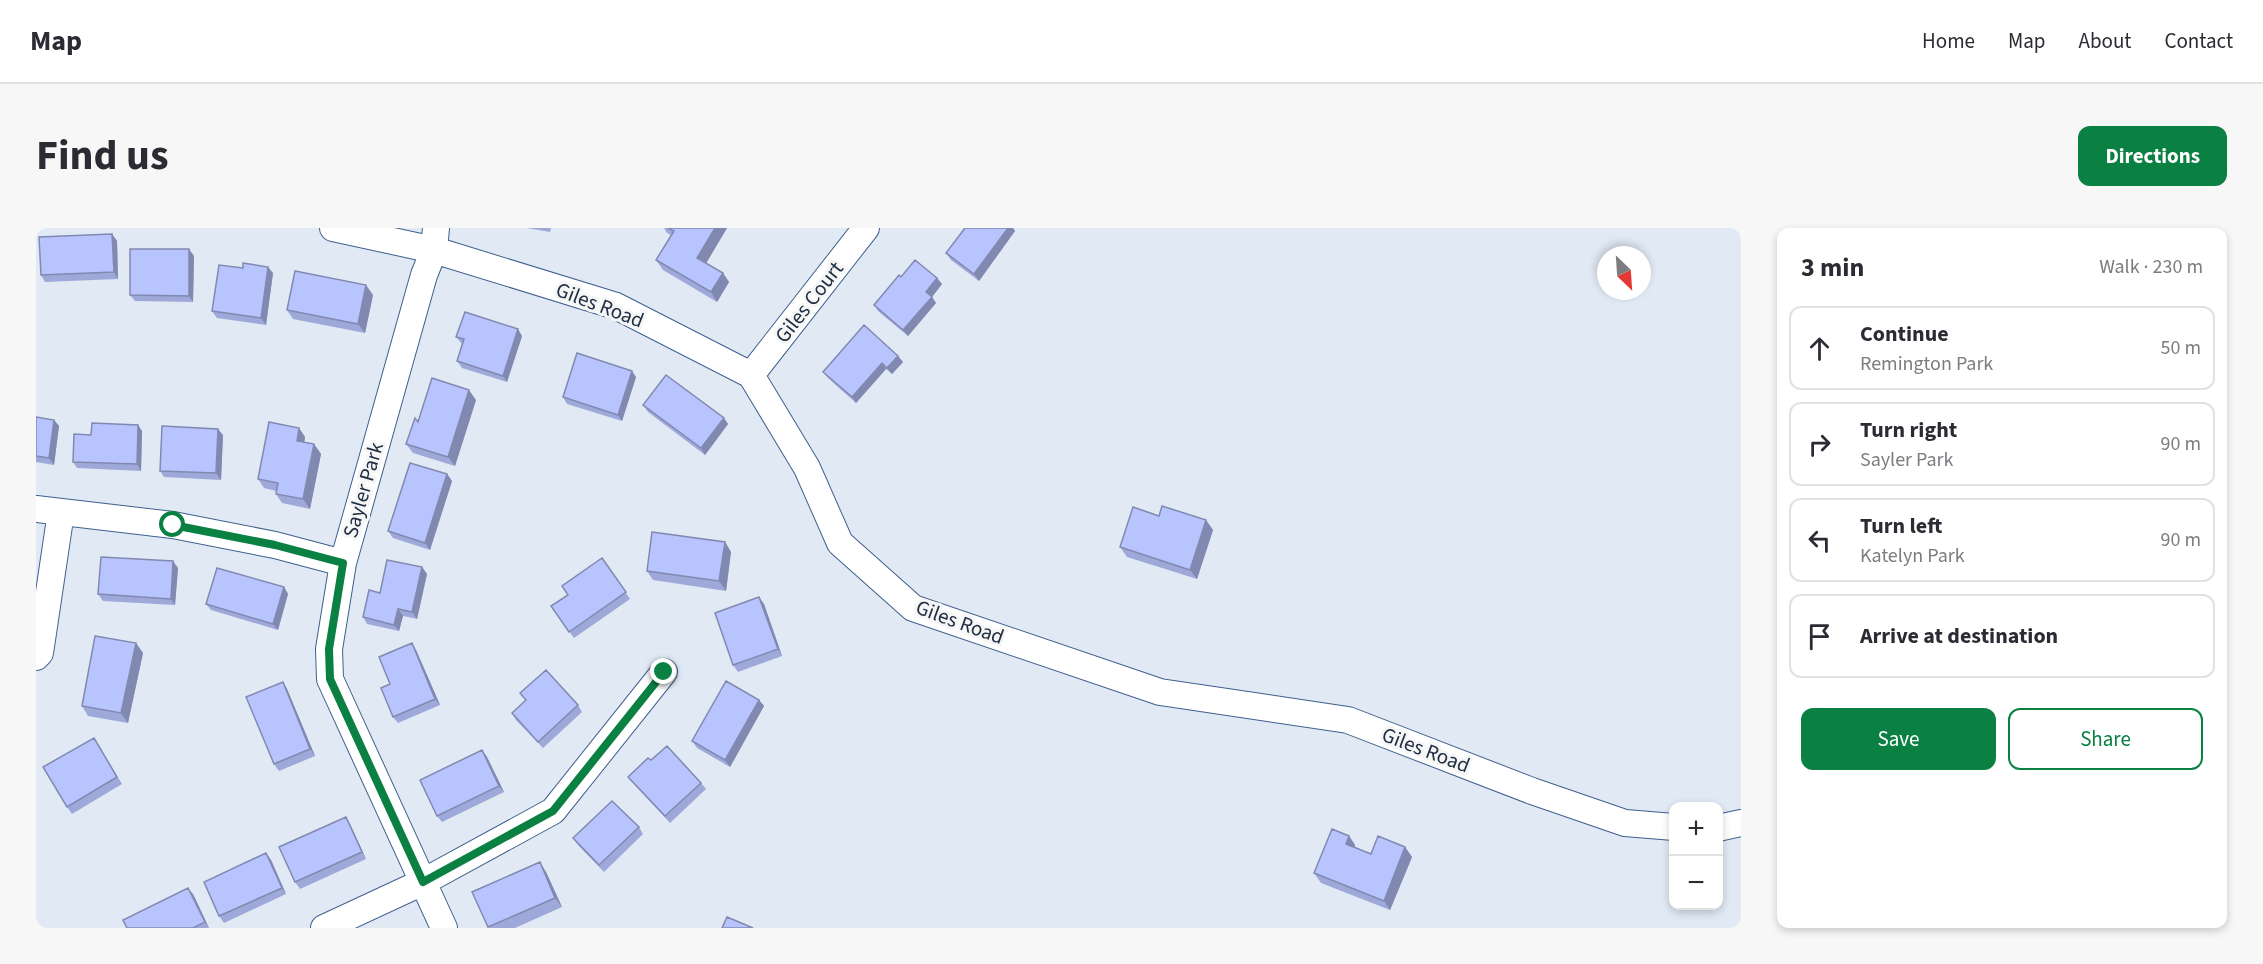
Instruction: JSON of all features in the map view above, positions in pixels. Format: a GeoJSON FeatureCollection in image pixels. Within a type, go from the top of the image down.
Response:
{"type":"FeatureCollection","features":[{"type":"Feature","properties":{"kind":"street","name":"Giles Road"},"geometry":{"type":"LineString","coordinates":[[333,228],[435,239],[616,306],[751,375],[807,468],[840,543],[913,608],[1160,692],[1348,720],[1532,791],[1625,823],[1669,827]]}},
{"type":"Feature","properties":{"kind":"street","name":"Giles Court"},"geometry":{"type":"LineString","coordinates":[[751,375],[866,228]]}},
{"type":"Feature","properties":{"kind":"street","name":"Sayler Park"},"geometry":{"type":"LineString","coordinates":[[435,239],[343,563],[329,649],[330,679],[444,928]]}},
{"type":"Feature","properties":{"kind":"street"},"geometry":{"type":"LineString","coordinates":[[36,509],[173,525],[275,545],[343,563]]}},
{"type":"Feature","properties":{"kind":"street"},"geometry":{"type":"LineString","coordinates":[[36,657],[40,653],[61,512]]}},
{"type":"Feature","properties":{"kind":"street"},"geometry":{"type":"LineString","coordinates":[[324,928],[423,882],[553,811],[664,672]]}},
{"type":"Feature","properties":{"kind":"street"},"geometry":{"type":"LineString","coordinates":[[1723,827],[1741,823]]}},
{"type":"Feature","properties":{"kind":"building"},"geometry":{"type":"Polygon","coordinates":[[[668,228],[715,228],[697,258],[723,273],[711,292],[656,260],[674,231],[668,228]]]}},
{"type":"Feature","properties":{"kind":"building"},"geometry":{"type":"Polygon","coordinates":[[[965,228],[1008,228],[974,274],[946,253],[965,228]]]}},
{"type":"Feature","properties":{"kind":"building"},"geometry":{"type":"Polygon","coordinates":[[[112,234],[114,272],[41,275],[39,237],[112,234]]]}},
{"type":"Feature","properties":{"kind":"building"},"geometry":{"type":"Polygon","coordinates":[[[130,249],[189,249],[189,296],[130,295],[130,249]]]}},
{"type":"Feature","properties":{"kind":"building"},"geometry":{"type":"Polygon","coordinates":[[[915,260],[937,278],[926,292],[932,297],[903,330],[874,305],[915,260]]]}},
{"type":"Feature","properties":{"kind":"building"},"geometry":{"type":"Polygon","coordinates":[[[243,263],[268,267],[261,318],[212,311],[219,265],[243,268],[243,263]]]}},
{"type":"Feature","properties":{"kind":"building"},"geometry":{"type":"Polygon","coordinates":[[[295,271],[366,285],[358,324],[287,310],[295,271]]]}},
{"type":"Feature","properties":{"kind":"building"},"geometry":{"type":"Polygon","coordinates":[[[465,312],[518,329],[503,376],[457,361],[464,339],[456,337],[465,312]]]}},
{"type":"Feature","properties":{"kind":"building"},"geometry":{"type":"Polygon","coordinates":[[[864,325],[898,356],[887,368],[882,363],[852,397],[823,372],[864,325]]]}},
{"type":"Feature","properties":{"kind":"building"},"geometry":{"type":"Polygon","coordinates":[[[577,353],[632,371],[618,415],[563,397],[577,353]]]}},
{"type":"Feature","properties":{"kind":"building"},"geometry":{"type":"Polygon","coordinates":[[[666,375],[724,418],[701,448],[643,405],[666,375]]]}},
{"type":"Feature","properties":{"kind":"building"},"geometry":{"type":"Polygon","coordinates":[[[432,378],[469,390],[448,457],[406,444],[415,418],[418,422],[432,378]]]}},
{"type":"Feature","properties":{"kind":"building"},"geometry":{"type":"Polygon","coordinates":[[[36,417],[54,420],[49,458],[36,456],[36,417]]]}},
{"type":"Feature","properties":{"kind":"building"},"geometry":{"type":"Polygon","coordinates":[[[269,422],[299,428],[297,441],[314,444],[303,499],[276,494],[278,483],[258,479],[269,422]]]}},
{"type":"Feature","properties":{"kind":"building"},"geometry":{"type":"Polygon","coordinates":[[[92,423],[138,425],[137,464],[73,462],[74,434],[91,435],[92,423]]]}},
{"type":"Feature","properties":{"kind":"building"},"geometry":{"type":"Polygon","coordinates":[[[162,426],[218,429],[216,473],[160,471],[162,426]]]}},
{"type":"Feature","properties":{"kind":"building"},"geometry":{"type":"Polygon","coordinates":[[[410,463],[447,474],[425,543],[388,531],[410,463]]]}},
{"type":"Feature","properties":{"kind":"building"},"geometry":{"type":"Polygon","coordinates":[[[1162,506],[1206,520],[1190,570],[1120,547],[1133,507],[1159,516],[1162,506]]]}},
{"type":"Feature","properties":{"kind":"building"},"geometry":{"type":"Polygon","coordinates":[[[652,532],[725,542],[719,581],[647,571],[652,532]]]}},
{"type":"Feature","properties":{"kind":"building"},"geometry":{"type":"Polygon","coordinates":[[[101,557],[173,561],[171,599],[98,594],[101,557]]]}},
{"type":"Feature","properties":{"kind":"building"},"geometry":{"type":"Polygon","coordinates":[[[602,558],[626,592],[569,632],[551,606],[568,595],[562,586],[602,558]]]}},
{"type":"Feature","properties":{"kind":"building"},"geometry":{"type":"Polygon","coordinates":[[[387,560],[422,567],[412,612],[398,609],[394,625],[363,617],[369,590],[380,593],[387,560]]]}},
{"type":"Feature","properties":{"kind":"building"},"geometry":{"type":"Polygon","coordinates":[[[217,568],[284,587],[273,624],[206,604],[217,568]]]}},
{"type":"Feature","properties":{"kind":"building"},"geometry":{"type":"Polygon","coordinates":[[[759,597],[778,649],[733,665],[715,613],[759,597]]]}},
{"type":"Feature","properties":{"kind":"building"},"geometry":{"type":"Polygon","coordinates":[[[95,636],[136,643],[121,713],[82,706],[95,636]]]}},
{"type":"Feature","properties":{"kind":"building"},"geometry":{"type":"Polygon","coordinates":[[[412,643],[435,699],[393,717],[381,688],[390,684],[379,657],[412,643]]]}},
{"type":"Feature","properties":{"kind":"building"},"geometry":{"type":"Polygon","coordinates":[[[546,670],[578,705],[538,742],[512,713],[526,700],[520,693],[546,670]]]}},
{"type":"Feature","properties":{"kind":"building"},"geometry":{"type":"Polygon","coordinates":[[[726,681],[759,700],[725,760],[692,741],[726,681]]]}},
{"type":"Feature","properties":{"kind":"building"},"geometry":{"type":"Polygon","coordinates":[[[283,682],[310,749],[274,764],[246,697],[283,682]]]}},
{"type":"Feature","properties":{"kind":"building"},"geometry":{"type":"Polygon","coordinates":[[[94,738],[117,777],[67,807],[43,767],[94,738]]]}},
{"type":"Feature","properties":{"kind":"building"},"geometry":{"type":"Polygon","coordinates":[[[667,746],[701,783],[665,816],[628,777],[648,758],[651,760],[667,746]]]}},
{"type":"Feature","properties":{"kind":"building"},"geometry":{"type":"Polygon","coordinates":[[[482,750],[499,786],[437,816],[420,780],[482,750]]]}},
{"type":"Feature","properties":{"kind":"building"},"geometry":{"type":"Polygon","coordinates":[[[612,801],[639,827],[599,865],[573,838],[612,801]]]}},
{"type":"Feature","properties":{"kind":"building"},"geometry":{"type":"Polygon","coordinates":[[[346,817],[362,852],[295,882],[279,847],[346,817]]]}},
{"type":"Feature","properties":{"kind":"building"},"geometry":{"type":"Polygon","coordinates":[[[1332,829],[1349,836],[1346,844],[1371,854],[1378,836],[1405,847],[1384,901],[1314,873],[1332,829]]]}},
{"type":"Feature","properties":{"kind":"building"},"geometry":{"type":"Polygon","coordinates":[[[266,853],[282,888],[219,916],[204,882],[266,853]]]}},
{"type":"Feature","properties":{"kind":"building"},"geometry":{"type":"Polygon","coordinates":[[[540,862],[555,898],[488,927],[472,892],[540,862]]]}},
{"type":"Feature","properties":{"kind":"building"},"geometry":{"type":"Polygon","coordinates":[[[188,888],[205,922],[193,928],[127,928],[123,920],[188,888]]]}},
{"type":"Feature","properties":{"kind":"building"},"geometry":{"type":"Polygon","coordinates":[[[727,917],[753,928],[722,928],[727,917]]]}},
{"type":"Feature","properties":{"kind":"route"},"geometry":{"type":"LineString","coordinates":[[173,525],[275,545],[343,563],[332,619],[329,649],[330,679],[423,882],[492,847],[553,811],[664,672]]}}]}
